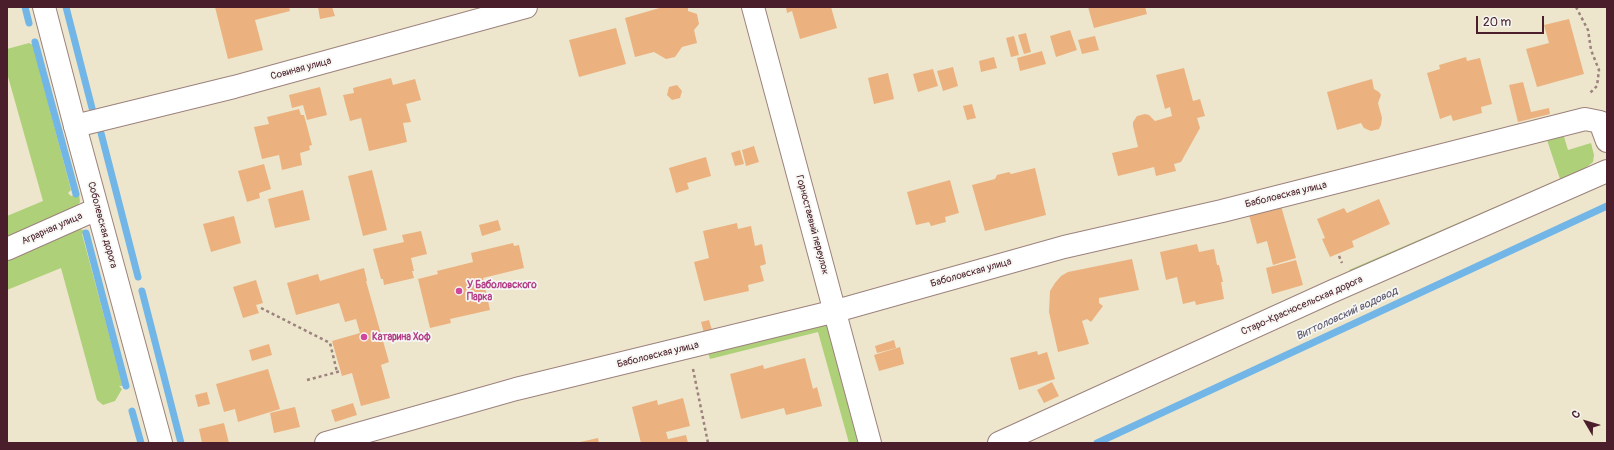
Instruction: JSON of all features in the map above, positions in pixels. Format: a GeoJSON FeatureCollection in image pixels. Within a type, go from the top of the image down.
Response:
{"type":"FeatureCollection","features":[{"type":"Feature","properties":{"kind":"street","name":"Соболевская дорога"},"geometry":{"type":"LineString","coordinates":[[44,7],[161,443]]}},
{"type":"Feature","properties":{"kind":"street","name":"Совиная улица"},"geometry":{"type":"LineString","coordinates":[[75,126],[242,85],[526,7]]}},
{"type":"Feature","properties":{"kind":"street","name":"Горностаевый переулок"},"geometry":{"type":"LineString","coordinates":[[753,7],[870,443]]}},
{"type":"Feature","properties":{"kind":"street","name":"Баболовская улица"},"geometry":{"type":"LineString","coordinates":[[326,443],[516,389],[836,312],[1064,247],[1222,211],[1585,119],[1600,122],[1607,141]]}},
{"type":"Feature","properties":{"kind":"street","name":"Старо-Красносельская дорога"},"geometry":{"type":"LineString","coordinates":[[999,443],[1333,291],[1607,171]]}},
{"type":"Feature","properties":{"kind":"street","name":"Аграрная улица"},"geometry":{"type":"LineString","coordinates":[[7,249],[98,208]]}},
{"type":"Feature","properties":{"kind":"path"},"geometry":{"type":"LineString","coordinates":[[1576,7],[1588,30],[1591,50],[1599,70],[1597,86],[1590,93]]}},
{"type":"Feature","properties":{"kind":"path"},"geometry":{"type":"LineString","coordinates":[[261,308],[330,343],[339,372],[307,380]]}},
{"type":"Feature","properties":{"kind":"path"},"geometry":{"type":"LineString","coordinates":[[688,347],[708,443]]}},
{"type":"Feature","properties":{"kind":"green space"},"geometry":{"type":"Polygon","coordinates":[[[29,43],[33,45],[71,190],[68,193],[71,196],[79,193],[80,202],[77,206],[7,238],[7,216],[43,201],[7,73],[7,49],[29,43]]]}},
{"type":"Feature","properties":{"kind":"green space"},"geometry":{"type":"Polygon","coordinates":[[[1562,130],[1568,150],[1591,143],[1594,155],[1593,162],[1583,170],[1352,276],[1349,270],[1560,179],[1545,134],[1562,130]]]}},
{"type":"Feature","properties":{"kind":"green space"},"geometry":{"type":"Polygon","coordinates":[[[79,228],[88,233],[82,234],[123,386],[119,386],[122,389],[115,401],[103,405],[97,400],[61,268],[7,290],[7,258],[79,228]]]}},
{"type":"Feature","properties":{"kind":"green space"},"geometry":{"type":"Polygon","coordinates":[[[819,320],[830,326],[861,443],[849,443],[818,332],[710,359],[707,349],[819,320]]]}},
{"type":"Feature","properties":{"kind":"building"},"geometry":{"type":"Polygon","coordinates":[[[215,7],[289,7],[290,11],[255,20],[263,50],[228,59],[215,7]]]}},
{"type":"Feature","properties":{"kind":"building"},"geometry":{"type":"Polygon","coordinates":[[[318,7],[332,7],[335,16],[320,19],[318,7]]]}},
{"type":"Feature","properties":{"kind":"building"},"geometry":{"type":"Polygon","coordinates":[[[663,7],[688,7],[688,11],[697,14],[699,24],[694,30],[697,43],[682,47],[675,57],[666,59],[654,52],[635,57],[625,18],[663,7]]]}},
{"type":"Feature","properties":{"kind":"building"},"geometry":{"type":"Polygon","coordinates":[[[786,7],[831,7],[837,28],[800,39],[792,11],[787,13],[786,7]]]}},
{"type":"Feature","properties":{"kind":"building"},"geometry":{"type":"Polygon","coordinates":[[[1088,7],[1145,7],[1147,14],[1094,28],[1088,7]]]}},
{"type":"Feature","properties":{"kind":"building"},"geometry":{"type":"Polygon","coordinates":[[[1569,19],[1584,74],[1537,87],[1526,49],[1549,43],[1544,25],[1569,19]]]}},
{"type":"Feature","properties":{"kind":"building"},"geometry":{"type":"Polygon","coordinates":[[[616,28],[626,64],[579,77],[569,40],[616,28]]]}},
{"type":"Feature","properties":{"kind":"building"},"geometry":{"type":"Polygon","coordinates":[[[1070,30],[1077,50],[1056,57],[1050,36],[1070,30]]]}},
{"type":"Feature","properties":{"kind":"building"},"geometry":{"type":"Polygon","coordinates":[[[1026,33],[1031,52],[1024,54],[1018,35],[1026,33]]]}},
{"type":"Feature","properties":{"kind":"building"},"geometry":{"type":"Polygon","coordinates":[[[1014,36],[1019,55],[1011,57],[1006,38],[1014,36]]]}},
{"type":"Feature","properties":{"kind":"building"},"geometry":{"type":"Polygon","coordinates":[[[1095,36],[1099,50],[1082,54],[1078,40],[1095,36]]]}},
{"type":"Feature","properties":{"kind":"building"},"geometry":{"type":"Polygon","coordinates":[[[1042,51],[1046,64],[1020,71],[1017,58],[1042,51]]]}},
{"type":"Feature","properties":{"kind":"building"},"geometry":{"type":"Polygon","coordinates":[[[994,57],[997,68],[981,72],[979,61],[994,57]]]}},
{"type":"Feature","properties":{"kind":"building"},"geometry":{"type":"Polygon","coordinates":[[[1466,57],[1467,61],[1480,58],[1492,104],[1481,107],[1482,113],[1453,121],[1451,115],[1440,119],[1427,73],[1440,69],[1439,65],[1466,57]]]}},
{"type":"Feature","properties":{"kind":"building"},"geometry":{"type":"Polygon","coordinates":[[[953,67],[958,86],[943,91],[937,71],[953,67]]]}},
{"type":"Feature","properties":{"kind":"building"},"geometry":{"type":"Polygon","coordinates":[[[1184,68],[1193,101],[1200,99],[1205,116],[1197,118],[1200,128],[1181,162],[1174,164],[1176,171],[1156,176],[1154,167],[1118,176],[1112,153],[1138,147],[1133,126],[1133,122],[1137,116],[1145,114],[1149,115],[1155,121],[1172,116],[1170,107],[1165,109],[1156,75],[1184,68]]]}},
{"type":"Feature","properties":{"kind":"building"},"geometry":{"type":"Polygon","coordinates":[[[933,69],[938,86],[918,92],[913,74],[933,69]]]}},
{"type":"Feature","properties":{"kind":"building"},"geometry":{"type":"Polygon","coordinates":[[[888,73],[894,99],[874,104],[868,78],[888,73]]]}},
{"type":"Feature","properties":{"kind":"building"},"geometry":{"type":"Polygon","coordinates":[[[391,78],[393,85],[415,79],[421,100],[406,104],[411,122],[403,123],[407,142],[369,151],[361,118],[350,121],[343,95],[354,93],[353,88],[391,78]]]}},
{"type":"Feature","properties":{"kind":"building"},"geometry":{"type":"Polygon","coordinates":[[[1372,79],[1374,89],[1381,95],[1378,103],[1382,118],[1379,129],[1371,131],[1364,128],[1361,123],[1337,130],[1327,92],[1372,79]]]}},
{"type":"Feature","properties":{"kind":"building"},"geometry":{"type":"Polygon","coordinates":[[[1523,82],[1531,112],[1549,108],[1550,114],[1518,122],[1509,85],[1523,82]]]}},
{"type":"Feature","properties":{"kind":"building"},"geometry":{"type":"Polygon","coordinates":[[[677,85],[682,91],[680,98],[672,100],[667,95],[669,87],[677,85]]]}},
{"type":"Feature","properties":{"kind":"building"},"geometry":{"type":"Polygon","coordinates":[[[320,87],[327,115],[307,120],[303,105],[292,108],[289,95],[320,87]]]}},
{"type":"Feature","properties":{"kind":"building"},"geometry":{"type":"Polygon","coordinates":[[[972,104],[976,118],[967,120],[963,106],[972,104]]]}},
{"type":"Feature","properties":{"kind":"building"},"geometry":{"type":"Polygon","coordinates":[[[299,109],[301,115],[304,115],[312,145],[309,146],[310,150],[300,153],[302,165],[282,170],[279,155],[262,159],[254,127],[269,124],[267,117],[299,109]]]}},
{"type":"Feature","properties":{"kind":"building"},"geometry":{"type":"Polygon","coordinates":[[[754,146],[759,162],[746,166],[742,150],[754,146]]]}},
{"type":"Feature","properties":{"kind":"building"},"geometry":{"type":"Polygon","coordinates":[[[740,150],[744,164],[735,166],[731,153],[740,150]]]}},
{"type":"Feature","properties":{"kind":"building"},"geometry":{"type":"Polygon","coordinates":[[[706,157],[711,176],[687,183],[689,189],[676,193],[669,168],[706,157]]]}},
{"type":"Feature","properties":{"kind":"building"},"geometry":{"type":"Polygon","coordinates":[[[264,164],[271,189],[259,193],[260,198],[247,202],[238,171],[264,164]]]}},
{"type":"Feature","properties":{"kind":"building"},"geometry":{"type":"Polygon","coordinates":[[[1035,168],[1046,215],[985,231],[972,185],[995,179],[997,175],[1009,172],[1011,174],[1035,168]]]}},
{"type":"Feature","properties":{"kind":"building"},"geometry":{"type":"Polygon","coordinates":[[[372,170],[387,230],[363,236],[348,176],[372,170]]]}},
{"type":"Feature","properties":{"kind":"building"},"geometry":{"type":"Polygon","coordinates":[[[950,180],[959,213],[945,217],[946,222],[931,226],[929,222],[916,225],[907,192],[950,180]]]}},
{"type":"Feature","properties":{"kind":"building"},"geometry":{"type":"Polygon","coordinates":[[[303,190],[310,220],[275,228],[268,199],[303,190]]]}},
{"type":"Feature","properties":{"kind":"building"},"geometry":{"type":"Polygon","coordinates":[[[1379,199],[1390,224],[1352,241],[1354,247],[1330,257],[1322,239],[1325,238],[1317,219],[1344,208],[1347,213],[1379,199]]]}},
{"type":"Feature","properties":{"kind":"building"},"geometry":{"type":"Polygon","coordinates":[[[1281,206],[1296,258],[1273,265],[1267,241],[1257,244],[1249,215],[1281,206]]]}},
{"type":"Feature","properties":{"kind":"building"},"geometry":{"type":"Polygon","coordinates":[[[234,216],[241,243],[211,252],[203,224],[234,216]]]}},
{"type":"Feature","properties":{"kind":"building"},"geometry":{"type":"Polygon","coordinates":[[[498,220],[501,230],[482,236],[479,225],[498,220]]]}},
{"type":"Feature","properties":{"kind":"building"},"geometry":{"type":"Polygon","coordinates":[[[737,223],[738,229],[751,226],[755,246],[762,244],[766,264],[760,266],[764,281],[748,285],[749,291],[704,301],[694,262],[709,258],[703,231],[737,223]]]}},
{"type":"Feature","properties":{"kind":"building"},"geometry":{"type":"Polygon","coordinates":[[[421,231],[427,254],[411,258],[414,278],[384,285],[373,249],[404,242],[402,235],[421,231]]]}},
{"type":"Feature","properties":{"kind":"building"},"geometry":{"type":"Polygon","coordinates":[[[513,243],[514,246],[519,245],[524,268],[483,278],[490,310],[450,319],[451,323],[430,328],[418,279],[438,274],[437,271],[473,262],[471,253],[513,243]]]}},
{"type":"Feature","properties":{"kind":"building"},"geometry":{"type":"Polygon","coordinates":[[[1197,244],[1199,252],[1214,249],[1217,265],[1219,265],[1223,282],[1221,282],[1224,299],[1196,305],[1195,301],[1183,304],[1177,277],[1166,280],[1160,252],[1197,244]]]}},
{"type":"Feature","properties":{"kind":"building"},"geometry":{"type":"Polygon","coordinates":[[[1132,259],[1139,290],[1099,298],[1099,303],[1103,306],[1091,322],[1087,319],[1082,321],[1089,344],[1058,352],[1049,312],[1050,291],[1055,283],[1061,276],[1068,272],[1132,259]]]}},
{"type":"Feature","properties":{"kind":"building"},"geometry":{"type":"Polygon","coordinates":[[[1296,260],[1303,285],[1272,294],[1266,268],[1296,260]]]}},
{"type":"Feature","properties":{"kind":"building","name":"Катарина Хоф"},"geometry":{"type":"Polygon","coordinates":[[[364,268],[366,281],[389,362],[381,365],[390,398],[361,406],[352,373],[342,376],[332,341],[360,333],[356,319],[345,322],[339,303],[296,315],[287,283],[318,274],[320,281],[364,268]]]}},
{"type":"Feature","properties":{"kind":"building"},"geometry":{"type":"Polygon","coordinates":[[[256,280],[263,303],[256,305],[259,313],[243,318],[233,287],[256,280]]]}},
{"type":"Feature","properties":{"kind":"building"},"geometry":{"type":"Polygon","coordinates":[[[709,320],[712,330],[704,333],[701,322],[709,320]]]}},
{"type":"Feature","properties":{"kind":"building"},"geometry":{"type":"Polygon","coordinates":[[[894,340],[896,348],[877,353],[875,346],[894,340]]]}},
{"type":"Feature","properties":{"kind":"building"},"geometry":{"type":"Polygon","coordinates":[[[269,344],[272,355],[252,361],[249,350],[269,344]]]}},
{"type":"Feature","properties":{"kind":"building"},"geometry":{"type":"Polygon","coordinates":[[[900,347],[904,364],[879,371],[874,355],[900,347]]]}},
{"type":"Feature","properties":{"kind":"building"},"geometry":{"type":"Polygon","coordinates":[[[1037,351],[1038,355],[1047,352],[1055,379],[1019,390],[1010,358],[1037,351]]]}},
{"type":"Feature","properties":{"kind":"building"},"geometry":{"type":"Polygon","coordinates":[[[805,358],[813,389],[817,387],[822,406],[786,415],[784,408],[741,419],[730,374],[763,365],[764,369],[805,358]]]}},
{"type":"Feature","properties":{"kind":"building"},"geometry":{"type":"Polygon","coordinates":[[[268,369],[280,409],[238,422],[235,409],[224,412],[216,384],[268,369]]]}},
{"type":"Feature","properties":{"kind":"building"},"geometry":{"type":"Polygon","coordinates":[[[1052,382],[1059,396],[1044,403],[1037,390],[1052,382]]]}},
{"type":"Feature","properties":{"kind":"building"},"geometry":{"type":"Polygon","coordinates":[[[207,392],[210,404],[198,407],[195,395],[207,392]]]}},
{"type":"Feature","properties":{"kind":"building"},"geometry":{"type":"Polygon","coordinates":[[[683,398],[690,426],[666,432],[668,439],[686,435],[688,443],[641,443],[632,407],[657,400],[658,405],[683,398]]]}},
{"type":"Feature","properties":{"kind":"building"},"geometry":{"type":"Polygon","coordinates":[[[353,403],[357,415],[335,422],[331,410],[353,403]]]}},
{"type":"Feature","properties":{"kind":"building"},"geometry":{"type":"Polygon","coordinates":[[[295,407],[300,427],[274,433],[270,413],[295,407]]]}},
{"type":"Feature","properties":{"kind":"building"},"geometry":{"type":"Polygon","coordinates":[[[224,423],[229,443],[202,443],[199,429],[224,423]]]}},
{"type":"Feature","properties":{"kind":"building"},"geometry":{"type":"Polygon","coordinates":[[[598,438],[599,443],[580,443],[580,442],[598,438]]]}},
{"type":"Feature","properties":{"kind":"waterway"},"geometry":{"type":"LineString","coordinates":[[25,7],[29,23]]}},
{"type":"Feature","properties":{"kind":"waterway"},"geometry":{"type":"LineString","coordinates":[[66,7],[92,108]]}},
{"type":"Feature","properties":{"kind":"waterway"},"geometry":{"type":"LineString","coordinates":[[35,42],[76,194]]}},
{"type":"Feature","properties":{"kind":"waterway"},"geometry":{"type":"LineString","coordinates":[[101,133],[138,277]]}},
{"type":"Feature","properties":{"kind":"waterway","name":"Виттоловский водовод"},"geometry":{"type":"LineString","coordinates":[[1097,443],[1607,206]]}},
{"type":"Feature","properties":{"kind":"waterway"},"geometry":{"type":"LineString","coordinates":[[86,233],[126,386]]}},
{"type":"Feature","properties":{"kind":"waterway"},"geometry":{"type":"LineString","coordinates":[[142,291],[181,443]]}},
{"type":"Feature","properties":{"kind":"waterway"},"geometry":{"type":"LineString","coordinates":[[132,411],[141,443]]}},
{"type":"Feature","properties":{"kind":"place","name":"У Баболовского Парка"},"geometry":{"type":"Point","coordinates":[459,291]}},
{"type":"Feature","properties":{"kind":"place","name":"Катарина Хоф"},"geometry":{"type":"Point","coordinates":[364,337]}}]}
